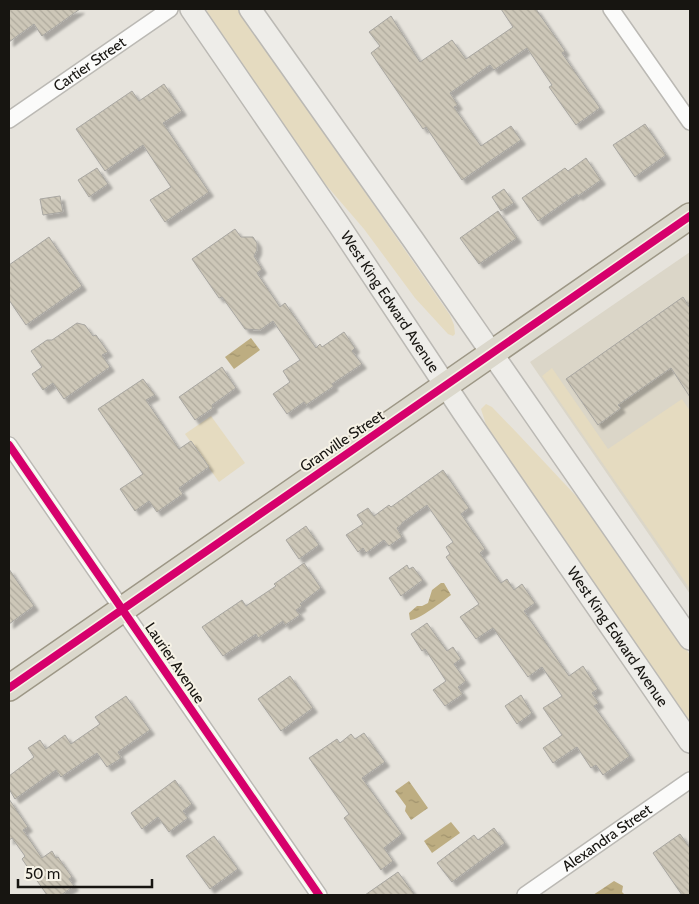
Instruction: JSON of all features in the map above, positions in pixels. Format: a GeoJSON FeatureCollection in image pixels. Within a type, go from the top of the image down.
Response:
{"type":"FeatureCollection","features":[{"type":"Feature","properties":{"kind":"highway","name":"Granville Street"},"geometry":{"type":"LineString","coordinates":[[9,688],[690,216]]}},
{"type":"Feature","properties":{"kind":"main road","name":"West King Edward Avenue"},"geometry":{"type":"LineString","coordinates":[[191,9],[690,742]]}},
{"type":"Feature","properties":{"kind":"main road"},"geometry":{"type":"LineString","coordinates":[[250,9],[690,639]]}},
{"type":"Feature","properties":{"kind":"street","name":"Cartier Street"},"geometry":{"type":"LineString","coordinates":[[9,120],[170,9]]}},
{"type":"Feature","properties":{"kind":"street"},"geometry":{"type":"LineString","coordinates":[[611,9],[690,122]]}},
{"type":"Feature","properties":{"kind":"street","name":"Laurier Avenue"},"geometry":{"type":"LineString","coordinates":[[9,445],[319,895]]}},
{"type":"Feature","properties":{"kind":"street","name":"Alexandra Street"},"geometry":{"type":"LineString","coordinates":[[525,895],[690,780]]}},
{"type":"Feature","properties":{"kind":"shaded area"},"geometry":{"type":"Polygon","coordinates":[[[210,9],[238,9],[450,315],[454,325],[455,334],[453,336],[448,334],[415,298],[364,229],[320,178],[210,18],[206,11],[210,9]]]}},
{"type":"Feature","properties":{"kind":"shaded area"},"geometry":{"type":"Polygon","coordinates":[[[690,252],[690,594],[530,362],[690,252]]]}},
{"type":"Feature","properties":{"kind":"shaded area"},"geometry":{"type":"Polygon","coordinates":[[[552,368],[608,449],[682,399],[690,411],[690,589],[542,376],[552,368]]]}},
{"type":"Feature","properties":{"kind":"shaded area"},"geometry":{"type":"Polygon","coordinates":[[[486,404],[492,407],[578,498],[602,528],[690,655],[690,724],[488,431],[481,409],[486,404]]]}},
{"type":"Feature","properties":{"kind":"shaded area"},"geometry":{"type":"Polygon","coordinates":[[[211,416],[245,463],[219,482],[185,434],[211,416]]]}},
{"type":"Feature","properties":{"kind":"water"},"geometry":{"type":"Polygon","coordinates":[[[251,338],[260,350],[234,369],[225,357],[251,338]]]}},
{"type":"Feature","properties":{"kind":"water"},"geometry":{"type":"Polygon","coordinates":[[[441,583],[444,583],[451,595],[425,614],[410,620],[409,613],[417,606],[428,603],[432,590],[441,583]]]}},
{"type":"Feature","properties":{"kind":"water"},"geometry":{"type":"Polygon","coordinates":[[[409,781],[428,808],[411,820],[405,811],[406,806],[395,791],[409,781]]]}},
{"type":"Feature","properties":{"kind":"water"},"geometry":{"type":"Polygon","coordinates":[[[451,822],[460,833],[432,853],[424,841],[451,822]]]}},
{"type":"Feature","properties":{"kind":"water"},"geometry":{"type":"Polygon","coordinates":[[[614,881],[623,886],[622,892],[624,894],[593,895],[614,881]]]}},
{"type":"Feature","properties":{"kind":"building"},"geometry":{"type":"Polygon","coordinates":[[[9,9],[80,9],[42,36],[34,24],[9,42],[9,9]]]}},
{"type":"Feature","properties":{"kind":"building"},"geometry":{"type":"Polygon","coordinates":[[[501,9],[536,9],[565,51],[562,53],[600,108],[576,125],[549,87],[552,85],[527,48],[494,70],[490,65],[450,93],[458,105],[454,107],[481,146],[511,126],[521,140],[462,180],[426,127],[423,129],[371,53],[380,46],[369,32],[391,16],[420,62],[452,40],[466,59],[513,27],[501,9]]]}},
{"type":"Feature","properties":{"kind":"building"},"geometry":{"type":"Polygon","coordinates":[[[164,84],[182,111],[163,123],[209,192],[165,222],[150,200],[171,187],[143,145],[105,171],[76,129],[132,91],[139,101],[164,84]]]}},
{"type":"Feature","properties":{"kind":"building"},"geometry":{"type":"Polygon","coordinates":[[[645,124],[666,155],[635,177],[613,145],[645,124]]]}},
{"type":"Feature","properties":{"kind":"building"},"geometry":{"type":"Polygon","coordinates":[[[586,158],[601,180],[538,221],[522,198],[565,168],[568,171],[586,158]]]}},
{"type":"Feature","properties":{"kind":"building"},"geometry":{"type":"Polygon","coordinates":[[[97,168],[108,184],[89,197],[78,180],[97,168]]]}},
{"type":"Feature","properties":{"kind":"building"},"geometry":{"type":"Polygon","coordinates":[[[504,189],[514,203],[501,211],[492,197],[504,189]]]}},
{"type":"Feature","properties":{"kind":"building"},"geometry":{"type":"Polygon","coordinates":[[[60,196],[63,212],[43,215],[40,199],[60,196]]]}},
{"type":"Feature","properties":{"kind":"building"},"geometry":{"type":"Polygon","coordinates":[[[498,211],[517,238],[479,264],[460,238],[498,211]]]}},
{"type":"Feature","properties":{"kind":"building"},"geometry":{"type":"Polygon","coordinates":[[[235,229],[241,237],[253,237],[257,243],[257,250],[254,256],[262,269],[257,273],[280,307],[285,303],[316,348],[320,344],[322,347],[344,332],[355,348],[352,351],[362,364],[332,384],[334,386],[306,405],[304,402],[287,414],[273,394],[290,382],[283,371],[300,360],[273,321],[260,330],[245,329],[222,297],[219,298],[192,259],[235,229]]]}},
{"type":"Feature","properties":{"kind":"building"},"geometry":{"type":"Polygon","coordinates":[[[49,237],[82,286],[26,325],[9,300],[9,265],[49,237]]]}},
{"type":"Feature","properties":{"kind":"building"},"geometry":{"type":"Polygon","coordinates":[[[683,297],[690,308],[690,397],[671,368],[618,405],[621,408],[598,425],[566,379],[683,297]]]}},
{"type":"Feature","properties":{"kind":"building"},"geometry":{"type":"Polygon","coordinates":[[[77,323],[85,325],[93,336],[96,335],[108,352],[102,355],[110,367],[64,399],[53,383],[43,390],[32,374],[42,367],[31,351],[47,340],[52,340],[77,323]]]}},
{"type":"Feature","properties":{"kind":"building"},"geometry":{"type":"Polygon","coordinates":[[[222,367],[236,388],[212,405],[213,408],[195,420],[179,397],[222,367]]]}},
{"type":"Feature","properties":{"kind":"building"},"geometry":{"type":"Polygon","coordinates":[[[143,379],[155,395],[146,400],[179,449],[191,441],[209,467],[179,488],[183,494],[157,512],[149,501],[135,511],[120,489],[143,474],[98,409],[143,379]]]}},
{"type":"Feature","properties":{"kind":"building"},"geometry":{"type":"Polygon","coordinates":[[[443,470],[469,508],[461,514],[485,549],[480,553],[501,583],[507,579],[514,590],[522,584],[535,603],[524,611],[569,676],[583,666],[598,689],[592,693],[599,703],[594,706],[630,756],[603,775],[596,765],[591,768],[577,747],[553,763],[543,748],[562,735],[543,708],[562,696],[542,667],[528,677],[493,628],[476,639],[460,617],[479,604],[446,557],[450,554],[446,547],[453,542],[427,505],[397,528],[402,537],[389,546],[384,540],[366,553],[363,548],[358,552],[346,535],[363,524],[357,515],[368,508],[374,516],[389,505],[391,507],[443,470]]]}},
{"type":"Feature","properties":{"kind":"building"},"geometry":{"type":"Polygon","coordinates":[[[306,526],[319,545],[299,559],[286,540],[306,526]]]}},
{"type":"Feature","properties":{"kind":"building"},"geometry":{"type":"Polygon","coordinates":[[[304,563],[321,588],[300,604],[302,606],[296,610],[300,615],[285,625],[283,621],[258,638],[256,634],[223,656],[202,627],[242,600],[246,606],[276,586],[274,584],[304,563]]]}},
{"type":"Feature","properties":{"kind":"building"},"geometry":{"type":"Polygon","coordinates":[[[407,565],[409,569],[413,567],[423,580],[401,596],[389,578],[407,565]]]}},
{"type":"Feature","properties":{"kind":"building"},"geometry":{"type":"Polygon","coordinates":[[[9,569],[34,606],[9,624],[9,569]]]}},
{"type":"Feature","properties":{"kind":"building"},"geometry":{"type":"Polygon","coordinates":[[[427,623],[447,651],[453,647],[461,659],[454,664],[466,681],[458,687],[463,694],[445,706],[433,690],[446,681],[425,649],[422,651],[411,634],[427,623]]]}},
{"type":"Feature","properties":{"kind":"building"},"geometry":{"type":"Polygon","coordinates":[[[290,676],[313,708],[281,731],[258,699],[290,676]]]}},
{"type":"Feature","properties":{"kind":"building"},"geometry":{"type":"Polygon","coordinates":[[[521,695],[532,713],[517,724],[505,706],[521,695]]]}},
{"type":"Feature","properties":{"kind":"building"},"geometry":{"type":"Polygon","coordinates":[[[126,696],[150,730],[118,752],[121,757],[120,759],[107,767],[97,753],[61,777],[56,770],[15,799],[9,789],[9,776],[34,757],[28,748],[40,740],[46,749],[65,735],[71,744],[100,724],[95,717],[126,696]]]}},
{"type":"Feature","properties":{"kind":"building"},"geometry":{"type":"Polygon","coordinates":[[[364,733],[385,762],[362,778],[402,834],[384,848],[393,861],[381,870],[344,818],[349,814],[309,758],[337,739],[340,743],[351,734],[355,739],[364,733]]]}},
{"type":"Feature","properties":{"kind":"building"},"geometry":{"type":"Polygon","coordinates":[[[175,780],[192,804],[183,811],[188,818],[169,832],[158,817],[142,829],[131,813],[175,780]]]}},
{"type":"Feature","properties":{"kind":"building"},"geometry":{"type":"Polygon","coordinates":[[[9,799],[28,827],[23,830],[42,858],[52,851],[72,877],[69,879],[74,886],[61,895],[47,895],[22,859],[25,856],[12,838],[9,840],[9,799]]]}},
{"type":"Feature","properties":{"kind":"building"},"geometry":{"type":"Polygon","coordinates":[[[494,828],[505,843],[452,882],[437,863],[474,835],[478,840],[494,828]]]}},
{"type":"Feature","properties":{"kind":"building"},"geometry":{"type":"Polygon","coordinates":[[[680,834],[690,848],[690,895],[682,895],[653,853],[680,834]]]}},
{"type":"Feature","properties":{"kind":"building"},"geometry":{"type":"Polygon","coordinates":[[[214,836],[238,869],[210,889],[186,856],[214,836]]]}},
{"type":"Feature","properties":{"kind":"building"},"geometry":{"type":"Polygon","coordinates":[[[398,872],[415,895],[365,895],[398,872]]]}},
{"type":"Feature","properties":{"kind":"cycle path"},"geometry":{"type":"LineString","coordinates":[[9,688],[690,216]]}},
{"type":"Feature","properties":{"kind":"cycle path"},"geometry":{"type":"LineString","coordinates":[[9,445],[319,895]]}}]}
